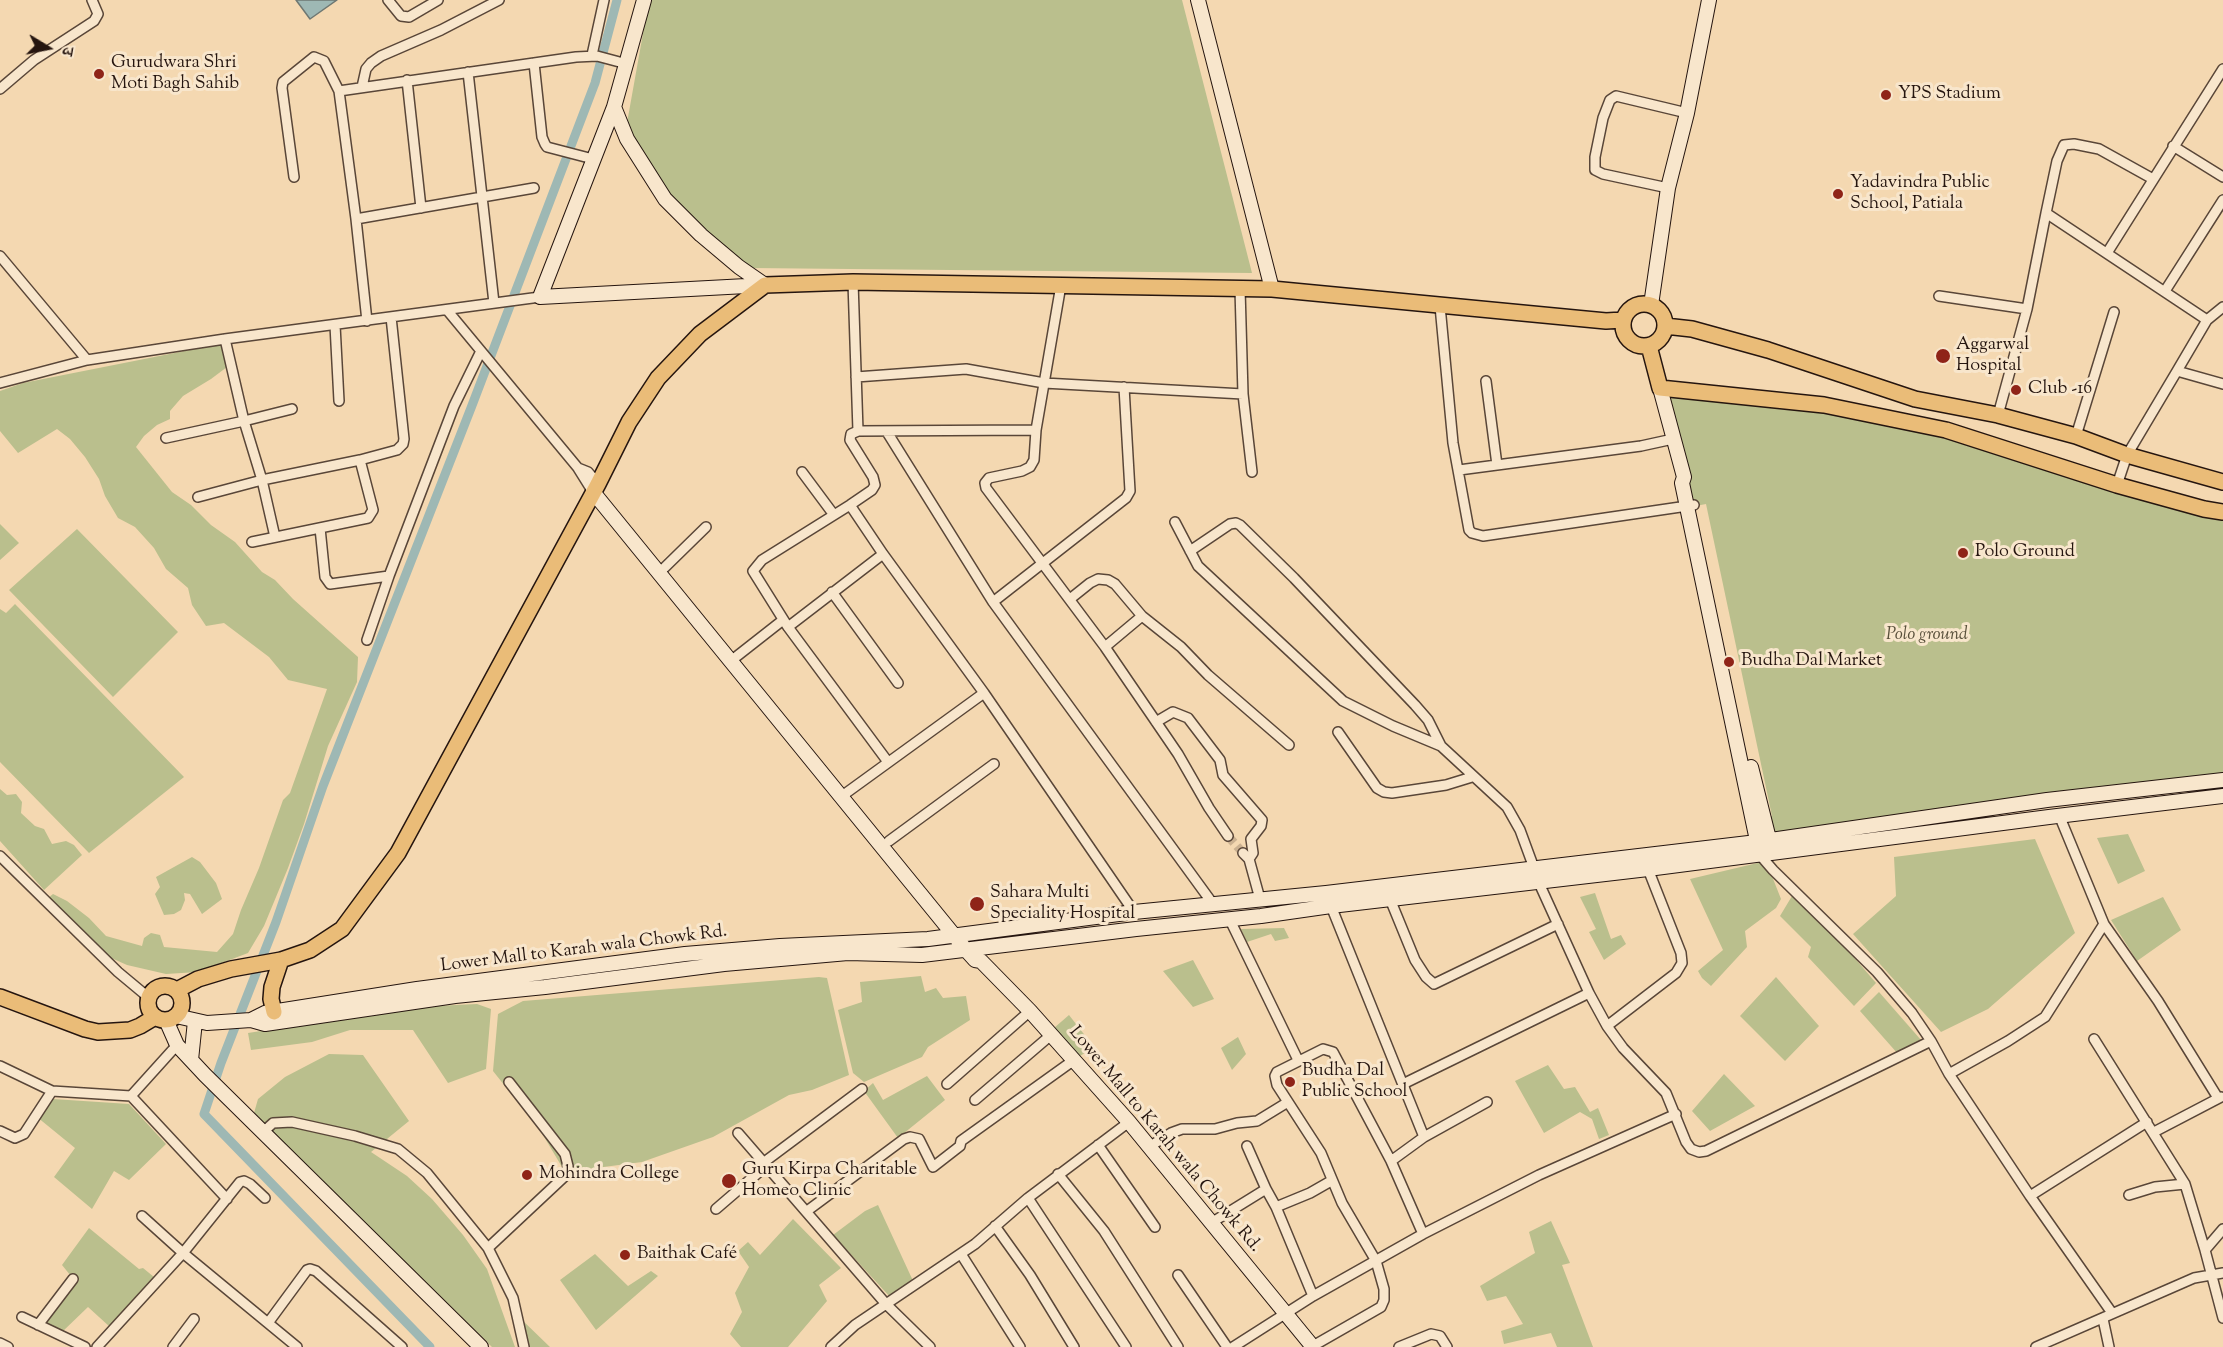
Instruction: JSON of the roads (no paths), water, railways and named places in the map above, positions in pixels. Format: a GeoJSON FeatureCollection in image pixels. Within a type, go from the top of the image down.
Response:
{"type":"FeatureCollection","features":[{"type":"Feature","properties":{"kind":"main road"},"geometry":{"type":"LineString","coordinates":[[644,0],[614,107],[540,297],[853,282],[1240,288],[1272,289],[1606,321],[1623,320]]}},
{"type":"Feature","properties":{"kind":"main road"},"geometry":{"type":"LineString","coordinates":[[1198,0],[1272,289]]}},
{"type":"Feature","properties":{"kind":"main road"},"geometry":{"type":"LineString","coordinates":[[1651,305],[1668,189],[1687,113],[1709,0]]}},
{"type":"Feature","properties":{"kind":"main road"},"geometry":{"type":"LineString","coordinates":[[614,107],[627,139],[665,199],[701,235],[739,267],[765,285]]}},
{"type":"Feature","properties":{"kind":"main road"},"geometry":{"type":"LineString","coordinates":[[177,990],[198,979],[231,969],[277,961],[310,950],[342,929],[398,853],[629,422],[658,378],[700,334],[765,285]]}},
{"type":"Feature","properties":{"kind":"main road"},"geometry":{"type":"LineString","coordinates":[[1637,305],[1651,305],[1662,313],[1665,326],[1660,339],[1648,346],[1641,346],[1629,340],[1623,327],[1623,320],[1631,308],[1637,305]]}},
{"type":"Feature","properties":{"kind":"main road"},"geometry":{"type":"LineString","coordinates":[[1665,326],[1692,329],[1768,350],[1915,399],[1998,415],[2076,436],[2127,455],[2223,483]]}},
{"type":"Feature","properties":{"kind":"main road"},"geometry":{"type":"LineString","coordinates":[[1648,346],[1684,477],[1682,483],[1691,506],[1765,848]]}},
{"type":"Feature","properties":{"kind":"main road"},"geometry":{"type":"LineString","coordinates":[[1660,388],[1824,405],[1935,428],[2117,485],[2223,512]]}},
{"type":"Feature","properties":{"kind":"main road"},"geometry":{"type":"LineString","coordinates":[[595,488],[961,934]]}},
{"type":"Feature","properties":{"kind":"main road"},"geometry":{"type":"LineString","coordinates":[[249,1020],[265,1024],[455,996],[545,987],[719,958],[848,953],[922,955],[975,953],[1187,923],[1648,869],[2047,800],[2223,780]]}},
{"type":"Feature","properties":{"kind":"main road"},"geometry":{"type":"LineString","coordinates":[[845,794],[889,841],[961,934]]}},
{"type":"Feature","properties":{"kind":"main road"},"geometry":{"type":"LineString","coordinates":[[961,934],[1134,912],[1260,900],[1534,868],[1765,848],[2223,796]]}},
{"type":"Feature","properties":{"kind":"main road"},"geometry":{"type":"LineString","coordinates":[[1184,907],[1187,923]]}},
{"type":"Feature","properties":{"kind":"main road","name":"Lower Mall to Karah wala Chowk Rd."},"geometry":{"type":"LineString","coordinates":[[165,1018],[207,1023],[249,1020],[274,1012],[417,989],[719,958],[780,946],[888,942],[961,934],[975,953],[1129,1122],[1313,1347]]}},
{"type":"Feature","properties":{"kind":"main road"},"geometry":{"type":"LineString","coordinates":[[274,1012],[270,999],[277,961]]}},
{"type":"Feature","properties":{"kind":"main road"},"geometry":{"type":"LineString","coordinates":[[1,1000],[98,1032],[129,1030],[165,1018],[182,1006],[177,990],[167,985],[161,986],[151,992],[148,997],[148,1008],[165,1018],[177,1045],[262,1133],[481,1347]]}},
{"type":"Feature","properties":{"kind":"main road"},"geometry":{"type":"LineString","coordinates":[[191,1060],[195,1021]]}},
{"type":"Feature","properties":{"kind":"street"},"geometry":{"type":"LineString","coordinates":[[0,89],[34,60],[94,21],[98,14],[92,0]]}},
{"type":"Feature","properties":{"kind":"street"},"geometry":{"type":"LineString","coordinates":[[388,0],[401,16],[409,16],[438,0]]}},
{"type":"Feature","properties":{"kind":"street"},"geometry":{"type":"LineString","coordinates":[[362,87],[366,69],[381,56],[441,30],[499,0]]}},
{"type":"Feature","properties":{"kind":"street"},"geometry":{"type":"LineString","coordinates":[[595,56],[604,0]]}},
{"type":"Feature","properties":{"kind":"street"},"geometry":{"type":"LineString","coordinates":[[339,91],[595,56],[627,64]]}},
{"type":"Feature","properties":{"kind":"street"},"geometry":{"type":"LineString","coordinates":[[294,177],[282,88],[283,82],[314,57],[324,61],[339,91],[367,321]]}},
{"type":"Feature","properties":{"kind":"street"},"geometry":{"type":"LineString","coordinates":[[534,63],[542,136],[548,147],[593,159]]}},
{"type":"Feature","properties":{"kind":"street"},"geometry":{"type":"LineString","coordinates":[[2107,253],[2173,146],[2223,71]]}},
{"type":"Feature","properties":{"kind":"street"},"geometry":{"type":"LineString","coordinates":[[468,72],[494,303]]}},
{"type":"Feature","properties":{"kind":"street"},"geometry":{"type":"LineString","coordinates":[[407,80],[421,208]]}},
{"type":"Feature","properties":{"kind":"street"},"geometry":{"type":"LineString","coordinates":[[1668,189],[1603,174],[1595,170],[1595,157],[1604,118],[1610,100],[1616,96],[1687,113]]}},
{"type":"Feature","properties":{"kind":"street"},"geometry":{"type":"LineString","coordinates":[[1998,415],[2027,309],[2056,160],[2064,145],[2074,144],[2099,149],[2152,179]]}},
{"type":"Feature","properties":{"kind":"street"},"geometry":{"type":"LineString","coordinates":[[2173,146],[2223,177]]}},
{"type":"Feature","properties":{"kind":"street"},"geometry":{"type":"LineString","coordinates":[[356,219],[482,199],[534,188]]}},
{"type":"Feature","properties":{"kind":"street"},"geometry":{"type":"LineString","coordinates":[[2165,291],[2223,200]]}},
{"type":"Feature","properties":{"kind":"street"},"geometry":{"type":"LineString","coordinates":[[2046,213],[2207,320]]}},
{"type":"Feature","properties":{"kind":"street"},"geometry":{"type":"LineString","coordinates":[[0,256],[87,360]]}},
{"type":"Feature","properties":{"kind":"street"},"geometry":{"type":"LineString","coordinates":[[853,282],[858,431]]}},
{"type":"Feature","properties":{"kind":"street"},"geometry":{"type":"LineString","coordinates":[[1061,285],[1036,430],[1034,460],[1030,467],[1022,471],[989,478],[985,483],[986,488],[1105,647],[1179,754],[1209,808],[1228,836]]}},
{"type":"Feature","properties":{"kind":"street"},"geometry":{"type":"LineString","coordinates":[[1240,288],[1243,394],[1252,472]]}},
{"type":"Feature","properties":{"kind":"street"},"geometry":{"type":"LineString","coordinates":[[1939,296],[2027,309]]}},
{"type":"Feature","properties":{"kind":"street"},"geometry":{"type":"LineString","coordinates":[[0,383],[87,360],[540,297]]}},
{"type":"Feature","properties":{"kind":"street"},"geometry":{"type":"LineString","coordinates":[[1440,306],[1453,443],[1469,530],[1477,536],[1691,506]]}},
{"type":"Feature","properties":{"kind":"street"},"geometry":{"type":"LineString","coordinates":[[2117,485],[2127,455],[2207,320],[2223,307]]}},
{"type":"Feature","properties":{"kind":"street"},"geometry":{"type":"LineString","coordinates":[[447,310],[595,488]]}},
{"type":"Feature","properties":{"kind":"street"},"geometry":{"type":"LineString","coordinates":[[2076,436],[2115,312]]}},
{"type":"Feature","properties":{"kind":"street"},"geometry":{"type":"LineString","coordinates":[[198,498],[262,480],[397,450],[403,444],[391,318]]}},
{"type":"Feature","properties":{"kind":"street"},"geometry":{"type":"LineString","coordinates":[[335,325],[339,401]]}},
{"type":"Feature","properties":{"kind":"street"},"geometry":{"type":"LineString","coordinates":[[225,339],[275,537]]}},
{"type":"Feature","properties":{"kind":"street"},"geometry":{"type":"LineString","coordinates":[[367,640],[454,406],[481,351]]}},
{"type":"Feature","properties":{"kind":"street"},"geometry":{"type":"LineString","coordinates":[[856,377],[966,369],[1044,383],[1243,394]]}},
{"type":"Feature","properties":{"kind":"street"},"geometry":{"type":"LineString","coordinates":[[2177,371],[2223,384]]}},
{"type":"Feature","properties":{"kind":"street"},"geometry":{"type":"LineString","coordinates":[[1486,381],[1497,465]]}},
{"type":"Feature","properties":{"kind":"street"},"geometry":{"type":"LineString","coordinates":[[993,602],[1126,498],[1130,491],[1124,387]]}},
{"type":"Feature","properties":{"kind":"street"},"geometry":{"type":"LineString","coordinates":[[166,438],[292,409]]}},
{"type":"Feature","properties":{"kind":"street"},"geometry":{"type":"LineString","coordinates":[[888,762],[785,623],[753,572],[762,560],[872,490],[875,485],[873,477],[850,440],[851,434],[858,431],[1036,430]]}},
{"type":"Feature","properties":{"kind":"street"},"geometry":{"type":"LineString","coordinates":[[886,432],[993,602],[1213,904]]}},
{"type":"Feature","properties":{"kind":"street"},"geometry":{"type":"LineString","coordinates":[[1459,470],[1641,446],[1673,439]]}},
{"type":"Feature","properties":{"kind":"street"},"geometry":{"type":"LineString","coordinates":[[252,542],[368,518],[373,510],[360,460]]}},
{"type":"Feature","properties":{"kind":"street"},"geometry":{"type":"LineString","coordinates":[[802,472],[834,515]]}},
{"type":"Feature","properties":{"kind":"street"},"geometry":{"type":"LineString","coordinates":[[850,505],[984,693],[1134,912]]}},
{"type":"Feature","properties":{"kind":"street"},"geometry":{"type":"LineString","coordinates":[[1175,522],[1198,566],[1343,700],[1393,726],[1441,746]]}},
{"type":"Feature","properties":{"kind":"street"},"geometry":{"type":"LineString","coordinates":[[1190,551],[1230,524],[1240,525],[1415,705],[1428,720],[1441,746],[1506,807],[1515,820],[1534,868]]}},
{"type":"Feature","properties":{"kind":"street"},"geometry":{"type":"LineString","coordinates":[[662,569],[706,527]]}},
{"type":"Feature","properties":{"kind":"street"},"geometry":{"type":"LineString","coordinates":[[320,528],[325,577],[330,584],[389,576]]}},
{"type":"Feature","properties":{"kind":"street"},"geometry":{"type":"LineString","coordinates":[[735,657],[832,592],[883,554]]}},
{"type":"Feature","properties":{"kind":"street"},"geometry":{"type":"LineString","coordinates":[[1070,599],[1090,582],[1098,579],[1108,580],[1115,584],[1142,616],[1181,647],[1209,675],[1289,745]]}},
{"type":"Feature","properties":{"kind":"street"},"geometry":{"type":"LineString","coordinates":[[832,592],[898,682]]}},
{"type":"Feature","properties":{"kind":"street"},"geometry":{"type":"LineString","coordinates":[[1105,647],[1142,616]]}},
{"type":"Feature","properties":{"kind":"street"},"geometry":{"type":"LineString","coordinates":[[845,794],[984,693]]}},
{"type":"Feature","properties":{"kind":"street"},"geometry":{"type":"LineString","coordinates":[[1156,722],[1173,712],[1188,718],[1220,760],[1223,775],[1262,820],[1261,826],[1251,840],[1253,853],[1246,856],[1260,900]]}},
{"type":"Feature","properties":{"kind":"street"},"geometry":{"type":"LineString","coordinates":[[1338,732],[1377,788],[1384,792],[1392,793],[1446,785],[1472,777]]}},
{"type":"Feature","properties":{"kind":"street"},"geometry":{"type":"LineString","coordinates":[[889,841],[994,764]]}},
{"type":"Feature","properties":{"kind":"street"},"geometry":{"type":"LineString","coordinates":[[2059,815],[2104,924],[2158,1000],[2221,1097],[2154,1132]]}},
{"type":"Feature","properties":{"kind":"street"},"geometry":{"type":"LineString","coordinates":[[1765,848],[1773,870],[1876,972],[1912,1014],[2030,1196],[2112,1313]]}},
{"type":"Feature","properties":{"kind":"street"},"geometry":{"type":"LineString","coordinates":[[0,856],[118,972],[148,997]]}},
{"type":"Feature","properties":{"kind":"street"},"geometry":{"type":"LineString","coordinates":[[1607,1026],[1676,973],[1682,963],[1681,953],[1648,869]]}},
{"type":"Feature","properties":{"kind":"street"},"geometry":{"type":"LineString","coordinates":[[1540,882],[1589,993],[1607,1026],[1623,1048],[1666,1093],[1691,1149],[1699,1152],[1706,1151],[1931,1041]]}},
{"type":"Feature","properties":{"kind":"street"},"geometry":{"type":"LineString","coordinates":[[1390,899],[1416,960],[1425,977],[1434,984],[1558,924]]}},
{"type":"Feature","properties":{"kind":"street"},"geometry":{"type":"LineString","coordinates":[[1331,906],[1424,1137]]}},
{"type":"Feature","properties":{"kind":"street"},"geometry":{"type":"LineString","coordinates":[[1228,918],[1298,1060]]}},
{"type":"Feature","properties":{"kind":"street"},"geometry":{"type":"LineString","coordinates":[[1949,1074],[2045,1017],[2104,924]]}},
{"type":"Feature","properties":{"kind":"street"},"geometry":{"type":"LineString","coordinates":[[1403,1084],[1589,993]]}},
{"type":"Feature","properties":{"kind":"street"},"geometry":{"type":"LineString","coordinates":[[947,1084],[1030,1011]]}},
{"type":"Feature","properties":{"kind":"street"},"geometry":{"type":"LineString","coordinates":[[975,1100],[1052,1035]]}},
{"type":"Feature","properties":{"kind":"street"},"geometry":{"type":"LineString","coordinates":[[2094,1039],[2185,1184],[2223,1318]]}},
{"type":"Feature","properties":{"kind":"street"},"geometry":{"type":"LineString","coordinates":[[131,1096],[177,1045]]}},
{"type":"Feature","properties":{"kind":"street"},"geometry":{"type":"LineString","coordinates":[[1313,1347],[1381,1307],[1384,1290],[1376,1261],[1342,1203],[1321,1153],[1277,1085],[1275,1076],[1277,1072],[1323,1049],[1333,1052],[1391,1161],[1423,1234]]}},
{"type":"Feature","properties":{"kind":"street"},"geometry":{"type":"LineString","coordinates":[[807,1211],[910,1137],[919,1139],[933,1167],[960,1146],[961,1141],[1074,1060]]}},
{"type":"Feature","properties":{"kind":"street"},"geometry":{"type":"LineString","coordinates":[[0,1066],[52,1091],[131,1096],[227,1199]]}},
{"type":"Feature","properties":{"kind":"street"},"geometry":{"type":"LineString","coordinates":[[488,1248],[566,1175],[568,1166],[564,1154],[523,1098],[509,1083]]}},
{"type":"Feature","properties":{"kind":"street"},"geometry":{"type":"LineString","coordinates":[[716,1209],[765,1165],[862,1089]]}},
{"type":"Feature","properties":{"kind":"street"},"geometry":{"type":"LineString","coordinates":[[0,1131],[15,1138],[24,1134],[52,1091]]}},
{"type":"Feature","properties":{"kind":"street"},"geometry":{"type":"LineString","coordinates":[[1149,1147],[1182,1129],[1215,1129],[1237,1122],[1257,1121],[1288,1102]]}},
{"type":"Feature","properties":{"kind":"street"},"geometry":{"type":"LineString","coordinates":[[1391,1161],[1424,1137],[1487,1102]]}},
{"type":"Feature","properties":{"kind":"street"},"geometry":{"type":"LineString","coordinates":[[1233,1347],[1312,1296],[1423,1234],[1539,1175],[1676,1114]]}},
{"type":"Feature","properties":{"kind":"street"},"geometry":{"type":"LineString","coordinates":[[262,1133],[273,1123],[292,1122],[398,1149],[427,1173],[488,1248],[513,1298],[524,1347]]}},
{"type":"Feature","properties":{"kind":"street"},"geometry":{"type":"LineString","coordinates":[[831,1347],[855,1325],[975,1244],[1028,1198],[1129,1122]]}},
{"type":"Feature","properties":{"kind":"street"},"geometry":{"type":"LineString","coordinates":[[2030,1196],[2147,1122]]}},
{"type":"Feature","properties":{"kind":"street"},"geometry":{"type":"LineString","coordinates":[[738,1133],[886,1304],[930,1347]]}},
{"type":"Feature","properties":{"kind":"street"},"geometry":{"type":"LineString","coordinates":[[1098,1145],[1155,1227]]}},
{"type":"Feature","properties":{"kind":"street"},"geometry":{"type":"LineString","coordinates":[[1247,1146],[1276,1207],[1312,1296]]}},
{"type":"Feature","properties":{"kind":"street"},"geometry":{"type":"LineString","coordinates":[[1059,1174],[1104,1231],[1178,1347]]}},
{"type":"Feature","properties":{"kind":"street"},"geometry":{"type":"LineString","coordinates":[[1276,1207],[1310,1193],[1331,1180]]}},
{"type":"Feature","properties":{"kind":"street"},"geometry":{"type":"LineString","coordinates":[[97,1347],[183,1253],[242,1181],[250,1184],[265,1198]]}},
{"type":"Feature","properties":{"kind":"street"},"geometry":{"type":"LineString","coordinates":[[2130,1195],[2155,1187],[2185,1184]]}},
{"type":"Feature","properties":{"kind":"street"},"geometry":{"type":"LineString","coordinates":[[1211,1223],[1266,1189]]}},
{"type":"Feature","properties":{"kind":"street"},"geometry":{"type":"LineString","coordinates":[[1028,1198],[1126,1347]]}},
{"type":"Feature","properties":{"kind":"street"},"geometry":{"type":"LineString","coordinates":[[142,1216],[297,1347]]}},
{"type":"Feature","properties":{"kind":"street"},"geometry":{"type":"LineString","coordinates":[[995,1226],[1030,1275],[1074,1347]]}},
{"type":"Feature","properties":{"kind":"street"},"geometry":{"type":"LineString","coordinates":[[2205,1250],[2223,1229]]}},
{"type":"Feature","properties":{"kind":"street"},"geometry":{"type":"LineString","coordinates":[[961,1254],[1020,1347]]}},
{"type":"Feature","properties":{"kind":"street"},"geometry":{"type":"LineString","coordinates":[[268,1323],[310,1269],[333,1285],[402,1347]]}},
{"type":"Feature","properties":{"kind":"street"},"geometry":{"type":"LineString","coordinates":[[2036,1347],[2194,1278],[2223,1273]]}},
{"type":"Feature","properties":{"kind":"street"},"geometry":{"type":"LineString","coordinates":[[1178,1275],[1227,1347]]}},
{"type":"Feature","properties":{"kind":"street"},"geometry":{"type":"LineString","coordinates":[[38,1325],[73,1279]]}},
{"type":"Feature","properties":{"kind":"street"},"geometry":{"type":"LineString","coordinates":[[22,1317],[84,1347]]}},
{"type":"Feature","properties":{"kind":"street"},"geometry":{"type":"LineString","coordinates":[[173,1347],[194,1319]]}},
{"type":"Feature","properties":{"kind":"street"},"geometry":{"type":"LineString","coordinates":[[2103,1319],[2109,1347]]}},
{"type":"Feature","properties":{"kind":"street"},"geometry":{"type":"LineString","coordinates":[[1399,1347],[1431,1334],[1440,1336],[1447,1347]]}},
{"type":"Feature","properties":{"kind":"street"},"geometry":{"type":"LineString","coordinates":[[0,1343],[8,1347]]}},
{"type":"Feature","properties":{"kind":"water"},"geometry":{"type":"Polygon","coordinates":[[[296,0],[337,0],[310,19],[296,0]]]}},
{"type":"Feature","properties":{"kind":"waterway"},"geometry":{"type":"LineString","coordinates":[[430,1347],[204,1114],[221,1063],[276,922],[323,786],[595,83],[617,0]]}},
{"type":"Feature","properties":{"kind":"tunnel"},"geometry":{"type":"LineString","coordinates":[[1228,836],[1243,853]]}},
{"type":"Feature","properties":{"kind":"place","name":"Gurudwara Shri Moti Bagh Sahib"},"geometry":{"type":"Point","coordinates":[99,74]}},
{"type":"Feature","properties":{"kind":"place","name":"YPS Stadium"},"geometry":{"type":"Point","coordinates":[1886,95]}},
{"type":"Feature","properties":{"kind":"place","name":"Yadavindra Public School, Patiala"},"geometry":{"type":"Point","coordinates":[1838,194]}},
{"type":"Feature","properties":{"kind":"place","name":"Aggarwal Hospital"},"geometry":{"type":"Point","coordinates":[1943,356]}},
{"type":"Feature","properties":{"kind":"place","name":"Club -16"},"geometry":{"type":"Point","coordinates":[2016,390]}},
{"type":"Feature","properties":{"kind":"place","name":"Polo Ground"},"geometry":{"type":"Point","coordinates":[1963,553]}},
{"type":"Feature","properties":{"kind":"place","name":"Budha Dal Market"},"geometry":{"type":"Point","coordinates":[1729,662]}},
{"type":"Feature","properties":{"kind":"place","name":"Sahara Multi Speciality Hospital"},"geometry":{"type":"Point","coordinates":[977,904]}},
{"type":"Feature","properties":{"kind":"place","name":"Budha Dal Public School"},"geometry":{"type":"Point","coordinates":[1290,1082]}},
{"type":"Feature","properties":{"kind":"place","name":"Mohindra College"},"geometry":{"type":"Point","coordinates":[527,1175]}},
{"type":"Feature","properties":{"kind":"place","name":"Guru Kirpa Charitable Homeo Clinic"},"geometry":{"type":"Point","coordinates":[729,1181]}},
{"type":"Feature","properties":{"kind":"place","name":"Baithak Café"},"geometry":{"type":"Point","coordinates":[625,1255]}},
{"type":"Feature","properties":{"kind":"park label","name":"Polo ground"},"geometry":{"type":"Point","coordinates":[1927,636]}}]}
